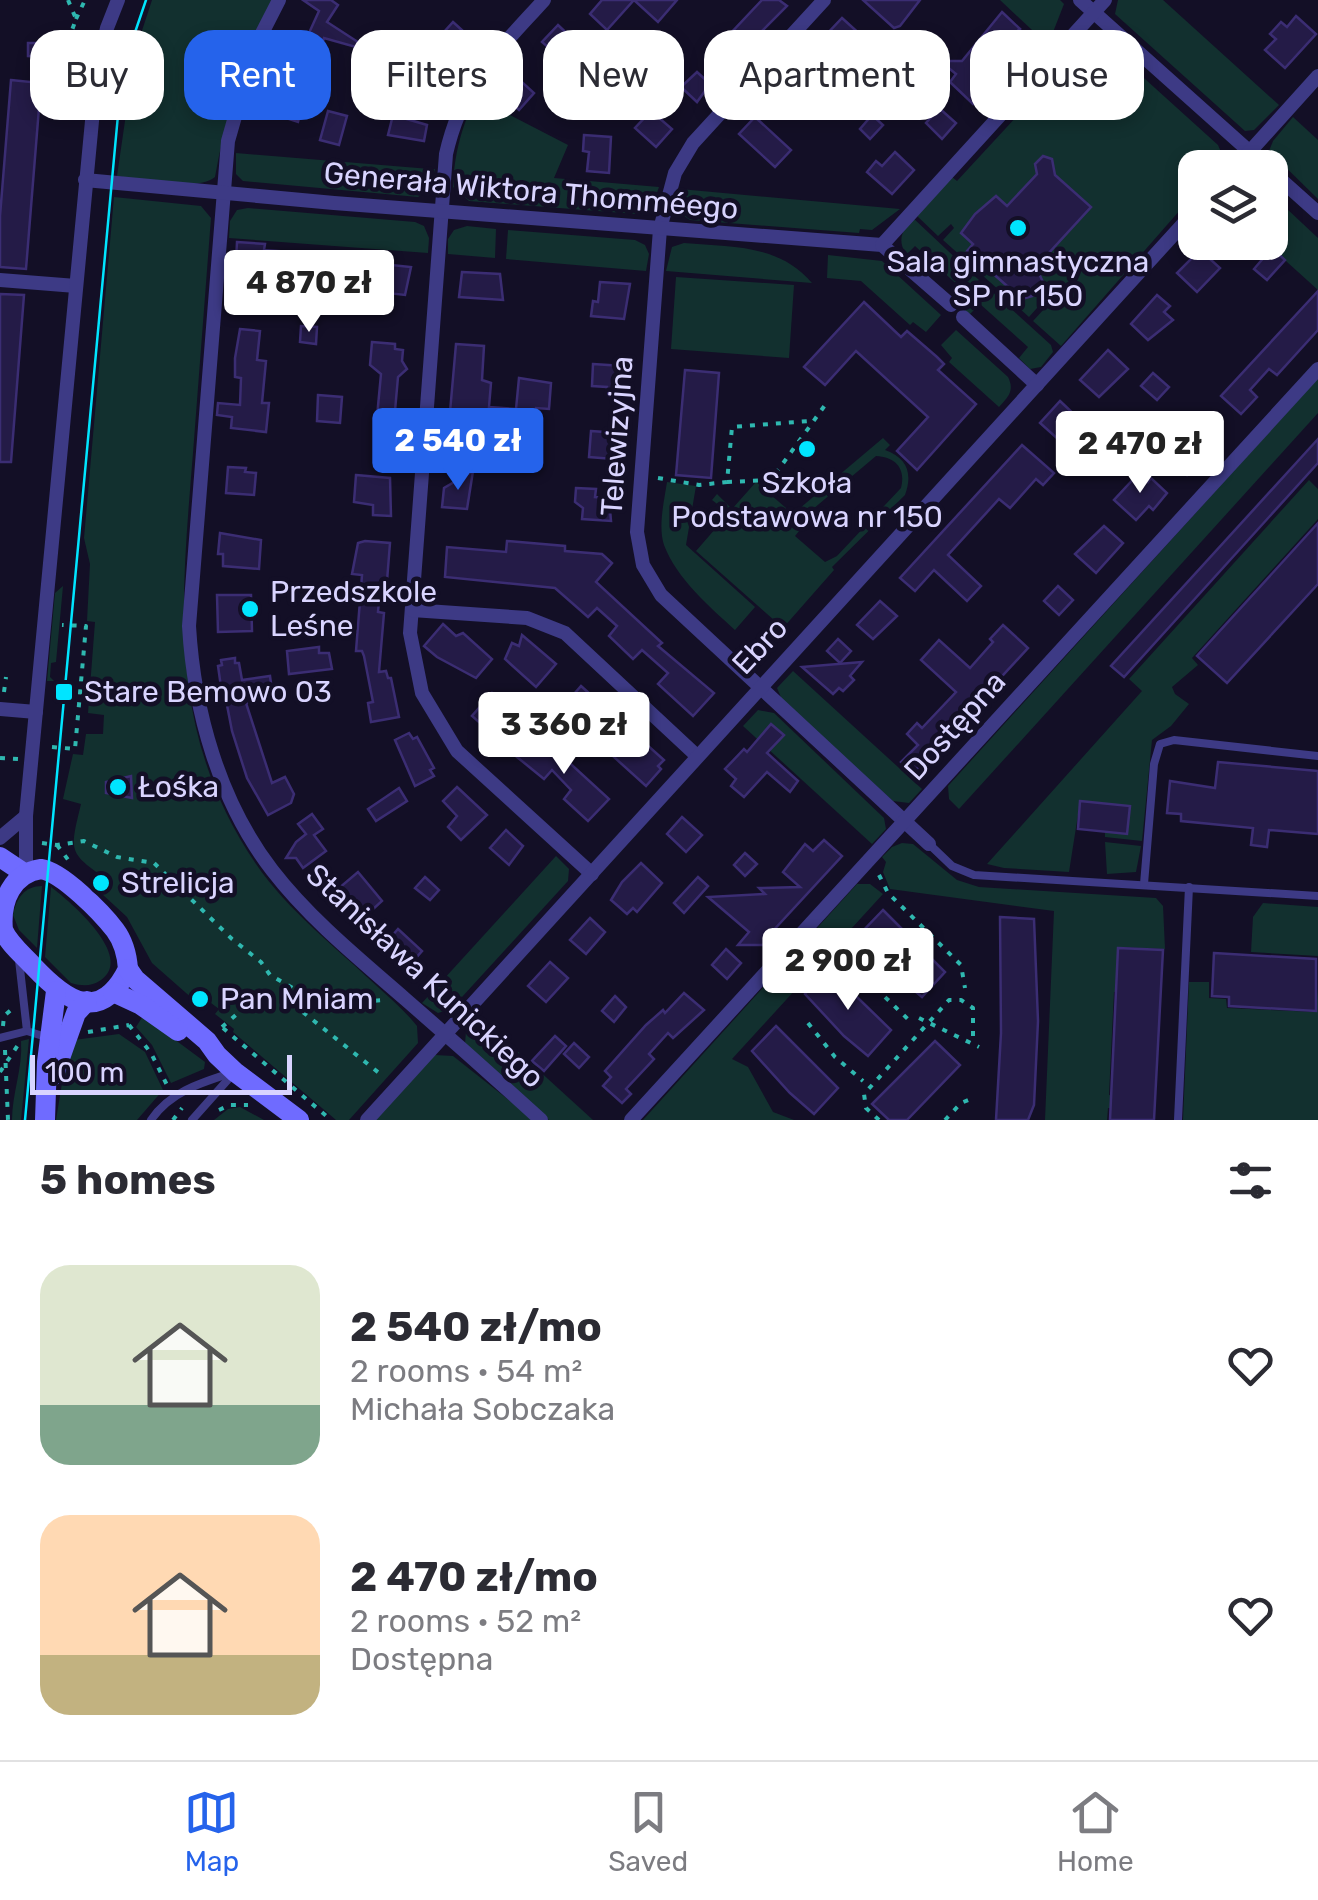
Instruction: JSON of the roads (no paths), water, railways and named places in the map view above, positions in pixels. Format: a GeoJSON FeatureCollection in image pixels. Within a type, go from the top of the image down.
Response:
{"type":"FeatureCollection","features":[{"type":"Feature","properties":{"kind":"main road"},"geometry":{"type":"LineString","coordinates":[[0,857],[31,871],[56,872],[116,931],[136,980],[208,1040],[235,1072],[299,1120]]}},
{"type":"Feature","properties":{"kind":"main road"},"geometry":{"type":"LineString","coordinates":[[31,871],[1,891],[1,923],[18,950],[56,991],[76,1000],[104,998],[114,992],[128,968]]}},
{"type":"Feature","properties":{"kind":"main road"},"geometry":{"type":"LineString","coordinates":[[45,1120],[56,991]]}},
{"type":"Feature","properties":{"kind":"main road"},"geometry":{"type":"LineString","coordinates":[[114,992],[165,1020],[202,1050],[217,1055]]}},
{"type":"Feature","properties":{"kind":"main road"},"geometry":{"type":"LineString","coordinates":[[48,1092],[76,1013],[87,1001]]}},
{"type":"Feature","properties":{"kind":"street"},"geometry":{"type":"LineString","coordinates":[[31,871],[26,816],[85,180],[97,72],[118,0]]}},
{"type":"Feature","properties":{"kind":"street","name":"Stanisława Kunickiego"},"geometry":{"type":"LineString","coordinates":[[279,0],[255,46],[228,141],[189,626],[203,725],[228,792],[250,838],[272,871],[326,929],[542,1120]]}},
{"type":"Feature","properties":{"kind":"street"},"geometry":{"type":"LineString","coordinates":[[544,0],[488,62],[460,104],[446,154],[410,632],[422,693],[457,751],[592,874]]}},
{"type":"Feature","properties":{"kind":"street","name":"Telewizyjna"},"geometry":{"type":"LineString","coordinates":[[824,0],[693,143],[675,172],[660,229],[637,532],[644,565],[660,595],[929,844]]}},
{"type":"Feature","properties":{"kind":"street"},"geometry":{"type":"LineString","coordinates":[[1080,0],[1249,150]]}},
{"type":"Feature","properties":{"kind":"street"},"geometry":{"type":"LineString","coordinates":[[951,305],[882,246],[1105,0]]}},
{"type":"Feature","properties":{"kind":"street"},"geometry":{"type":"LineString","coordinates":[[1251,150],[1318,76]]}},
{"type":"Feature","properties":{"kind":"street","name":"Generała Wiktora Thomméego"},"geometry":{"type":"LineString","coordinates":[[85,180],[882,246]]}},
{"type":"Feature","properties":{"kind":"street"},"geometry":{"type":"LineString","coordinates":[[1288,185],[1318,213]]}},
{"type":"Feature","properties":{"kind":"street","name":"Ebro"},"geometry":{"type":"LineString","coordinates":[[367,1120],[1178,230]]}},
{"type":"Feature","properties":{"kind":"street"},"geometry":{"type":"LineString","coordinates":[[0,280],[76,286]]}},
{"type":"Feature","properties":{"kind":"street"},"geometry":{"type":"LineString","coordinates":[[963,317],[1037,386]]}},
{"type":"Feature","properties":{"kind":"street","name":"Dostępna"},"geometry":{"type":"LineString","coordinates":[[631,1120],[1318,369]]}},
{"type":"Feature","properties":{"kind":"street"},"geometry":{"type":"LineString","coordinates":[[412,610],[528,618],[564,632],[698,756]]}},
{"type":"Feature","properties":{"kind":"street"},"geometry":{"type":"LineString","coordinates":[[0,709],[36,712]]}},
{"type":"Feature","properties":{"kind":"street"},"geometry":{"type":"LineString","coordinates":[[0,838],[26,816]]}},
{"type":"Feature","properties":{"kind":"lane"},"geometry":{"type":"LineString","coordinates":[[1144,884],[1154,764],[1160,744],[1174,740],[1318,756]]}},
{"type":"Feature","properties":{"kind":"lane"},"geometry":{"type":"LineString","coordinates":[[929,844],[952,866],[974,875],[1318,896]]}},
{"type":"Feature","properties":{"kind":"lane"},"geometry":{"type":"LineString","coordinates":[[1178,1120],[1189,887]]}},
{"type":"Feature","properties":{"kind":"lane"},"geometry":{"type":"LineString","coordinates":[[18,950],[27,1031]]}},
{"type":"Feature","properties":{"kind":"lane"},"geometry":{"type":"LineString","coordinates":[[2,1038],[27,1031],[50,1037]]}},
{"type":"Feature","properties":{"kind":"lane"},"geometry":{"type":"LineString","coordinates":[[151,1120],[175,1096],[196,1084],[235,1072]]}},
{"type":"Feature","properties":{"kind":"lane"},"geometry":{"type":"LineString","coordinates":[[192,1120],[235,1072]]}},
{"type":"Feature","properties":{"kind":"tram line"},"geometry":{"type":"LineString","coordinates":[[25,1120],[118,115],[128,53],[146,0]]}},
{"type":"Feature","properties":{"kind":"place","name":"Sala gimnastyczna SP nr 150"},"geometry":{"type":"Point","coordinates":[1018,228]}},
{"type":"Feature","properties":{"kind":"place","name":"Szkoła Podstawowa nr 150"},"geometry":{"type":"Point","coordinates":[807,449]}},
{"type":"Feature","properties":{"kind":"place","name":"Przedszkole Leśne"},"geometry":{"type":"Point","coordinates":[250,609]}},
{"type":"Feature","properties":{"kind":"place","name":"Stare Bemowo 03"},"geometry":{"type":"Point","coordinates":[64,692]}},
{"type":"Feature","properties":{"kind":"place","name":"Łośka"},"geometry":{"type":"Point","coordinates":[118,787]}},
{"type":"Feature","properties":{"kind":"place","name":"Strelicja"},"geometry":{"type":"Point","coordinates":[101,883]}},
{"type":"Feature","properties":{"kind":"place","name":"Pan Mniam"},"geometry":{"type":"Point","coordinates":[200,999]}}]}
